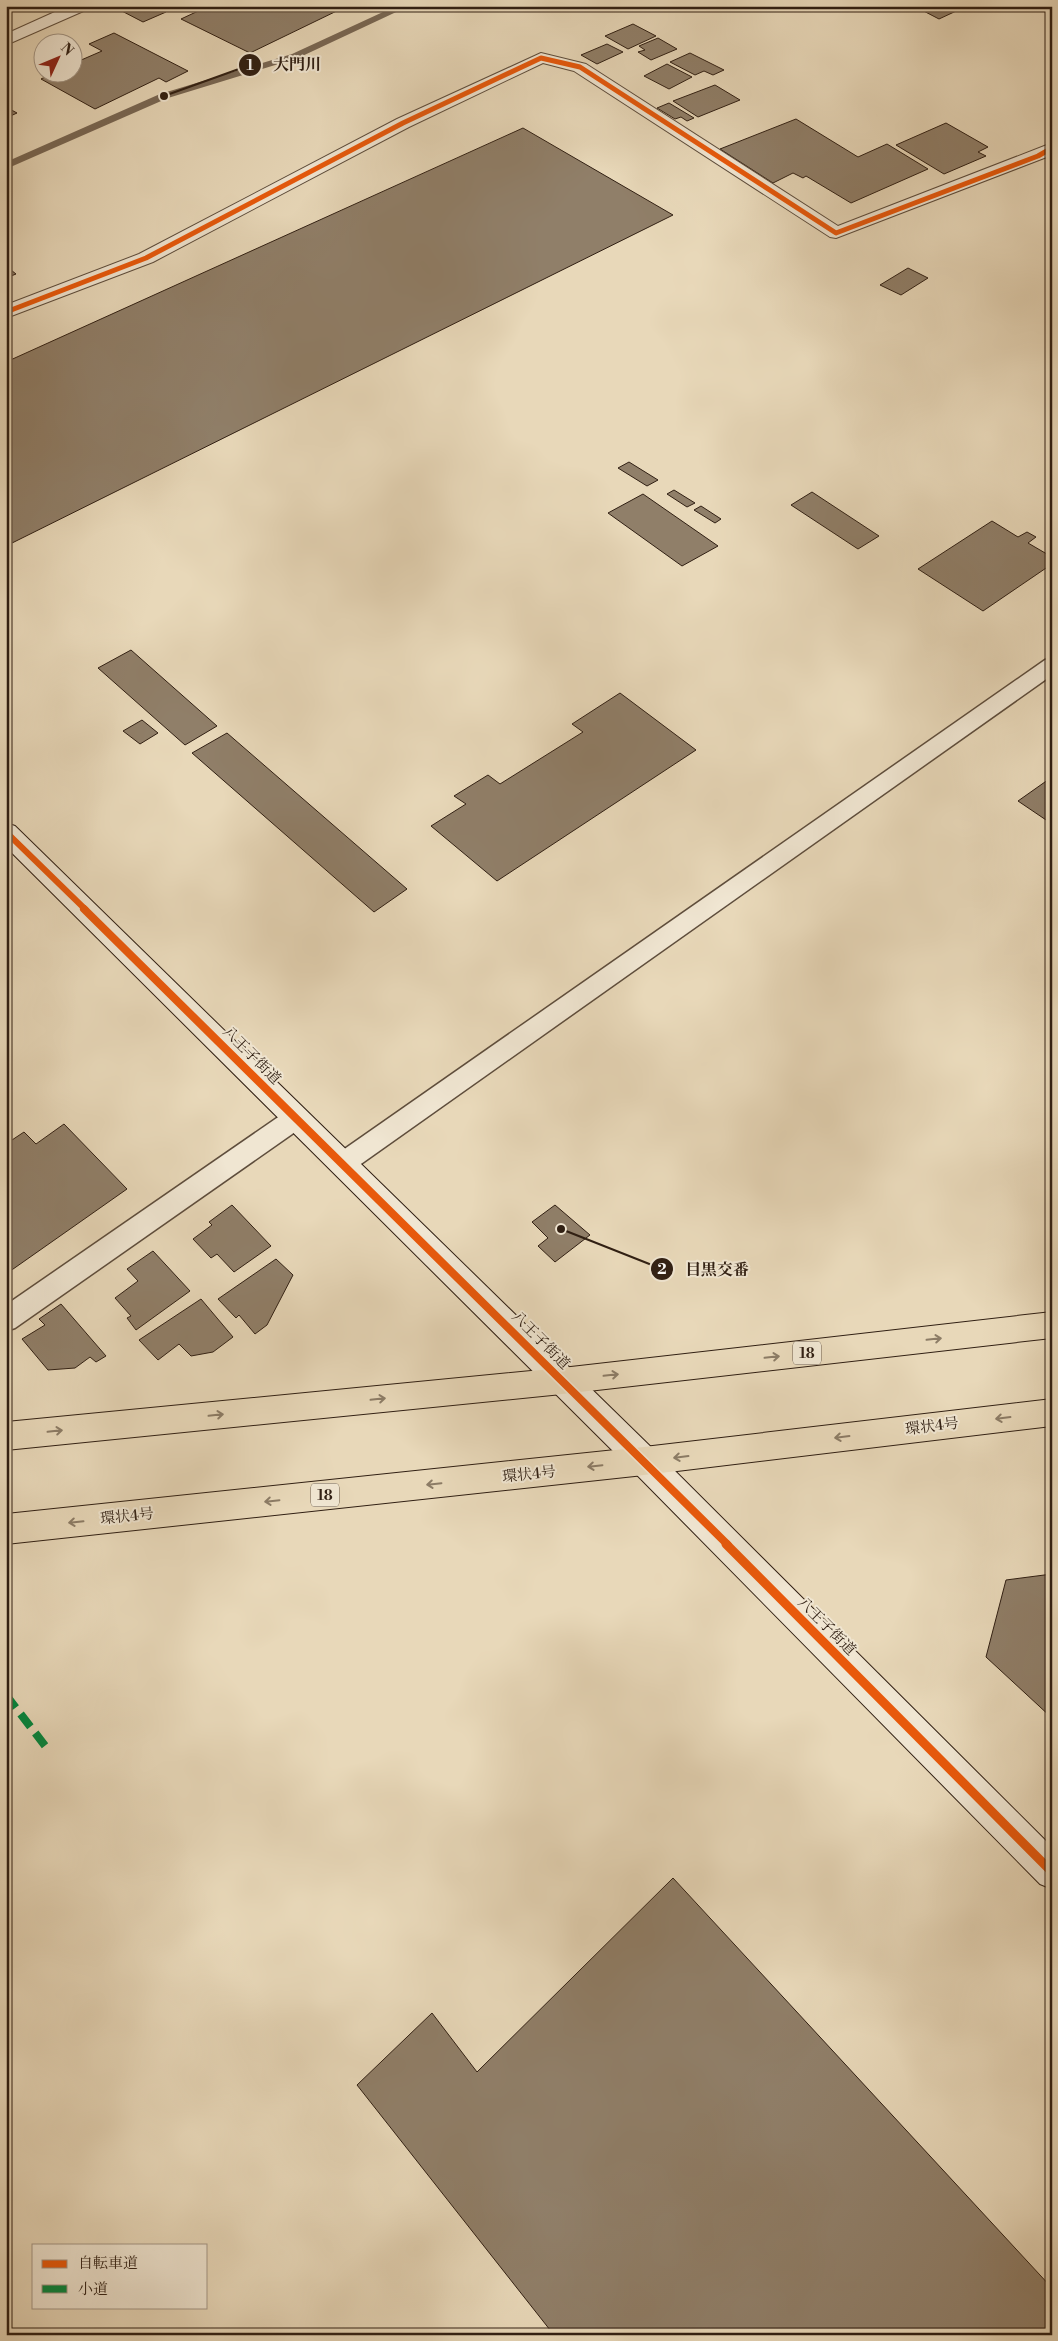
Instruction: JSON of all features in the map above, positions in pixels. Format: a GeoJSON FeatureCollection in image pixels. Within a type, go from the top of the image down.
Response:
{"type":"FeatureCollection","features":[{"type":"Feature","properties":{"kind":"main road","name":"18"},"geometry":{"type":"LineString","coordinates":[[6,1436],[562,1381],[1052,1325]]}},
{"type":"Feature","properties":{"kind":"main road","name":"環状4号"},"geometry":{"type":"LineString","coordinates":[[6,1529],[644,1461],[1052,1412]]}},
{"type":"Feature","properties":{"kind":"street"},"geometry":{"type":"LineString","coordinates":[[6,40],[70,9]]}},
{"type":"Feature","properties":{"kind":"street"},"geometry":{"type":"LineString","coordinates":[[6,312],[146,258],[403,122],[541,58],[580,67],[836,233],[1038,156],[1052,148]]}},
{"type":"Feature","properties":{"kind":"street","name":"八王子街道"},"geometry":{"type":"LineString","coordinates":[[6,832],[644,1461],[1052,1872]]}},
{"type":"Feature","properties":{"kind":"lane"},"geometry":{"type":"LineString","coordinates":[[342,1164],[1052,665]]}},
{"type":"Feature","properties":{"kind":"lane"},"geometry":{"type":"LineString","coordinates":[[6,1320],[296,1118]]}},
{"type":"Feature","properties":{"kind":"building"},"geometry":{"type":"Polygon","coordinates":[[[124,6],[155,6],[166,12],[143,22],[118,9],[124,6]]]}},
{"type":"Feature","properties":{"kind":"building"},"geometry":{"type":"Polygon","coordinates":[[[209,6],[347,6],[250,53],[181,19],[209,6]]]}},
{"type":"Feature","properties":{"kind":"building"},"geometry":{"type":"Polygon","coordinates":[[[914,6],[967,6],[939,19],[914,6]]]}},
{"type":"Feature","properties":{"kind":"building"},"geometry":{"type":"Polygon","coordinates":[[[633,24],[656,36],[628,49],[605,36],[633,24]]]}},
{"type":"Feature","properties":{"kind":"building"},"geometry":{"type":"Polygon","coordinates":[[[114,33],[188,71],[166,82],[159,78],[95,109],[46,82],[82,82],[82,60],[102,51],[89,44],[114,33]]]}},
{"type":"Feature","properties":{"kind":"building"},"geometry":{"type":"Polygon","coordinates":[[[658,38],[677,49],[651,60],[638,52],[645,50],[639,46],[658,38]]]}},
{"type":"Feature","properties":{"kind":"building"},"geometry":{"type":"Polygon","coordinates":[[[607,44],[623,52],[597,64],[581,55],[607,44]]]}},
{"type":"Feature","properties":{"kind":"building"},"geometry":{"type":"Polygon","coordinates":[[[690,53],[724,70],[713,75],[704,71],[695,75],[670,62],[690,53]]]}},
{"type":"Feature","properties":{"kind":"building"},"geometry":{"type":"Polygon","coordinates":[[[667,64],[692,77],[669,89],[644,76],[667,64]]]}},
{"type":"Feature","properties":{"kind":"building"},"geometry":{"type":"Polygon","coordinates":[[[715,85],[740,100],[698,117],[673,101],[715,85]]]}},
{"type":"Feature","properties":{"kind":"building"},"geometry":{"type":"Polygon","coordinates":[[[669,103],[694,118],[687,121],[681,117],[675,119],[657,108],[669,103]]]}},
{"type":"Feature","properties":{"kind":"building"},"geometry":{"type":"Polygon","coordinates":[[[6,107],[17,113],[6,118],[6,107]]]}},
{"type":"Feature","properties":{"kind":"building"},"geometry":{"type":"Polygon","coordinates":[[[796,119],[858,157],[887,144],[928,169],[851,203],[806,176],[803,178],[793,173],[773,183],[720,149],[796,119]]]}},
{"type":"Feature","properties":{"kind":"building"},"geometry":{"type":"Polygon","coordinates":[[[946,123],[988,147],[978,152],[986,156],[944,174],[896,145],[946,123]]]}},
{"type":"Feature","properties":{"kind":"building"},"geometry":{"type":"Polygon","coordinates":[[[523,128],[673,215],[6,546],[6,362],[523,128]]]}},
{"type":"Feature","properties":{"kind":"building"},"geometry":{"type":"Polygon","coordinates":[[[6,266],[16,274],[6,278],[6,266]]]}},
{"type":"Feature","properties":{"kind":"building"},"geometry":{"type":"Polygon","coordinates":[[[908,268],[928,278],[901,295],[880,285],[908,268]]]}},
{"type":"Feature","properties":{"kind":"building"},"geometry":{"type":"Polygon","coordinates":[[[629,462],[658,480],[647,486],[618,468],[629,462]]]}},
{"type":"Feature","properties":{"kind":"building"},"geometry":{"type":"Polygon","coordinates":[[[674,490],[695,503],[687,507],[667,494],[674,490]]]}},
{"type":"Feature","properties":{"kind":"building"},"geometry":{"type":"Polygon","coordinates":[[[812,492],[879,536],[858,549],[791,505],[812,492]]]}},
{"type":"Feature","properties":{"kind":"building"},"geometry":{"type":"Polygon","coordinates":[[[643,494],[718,546],[682,566],[608,513],[643,494]]]}},
{"type":"Feature","properties":{"kind":"building"},"geometry":{"type":"Polygon","coordinates":[[[701,506],[721,519],[715,523],[694,510],[701,506]]]}},
{"type":"Feature","properties":{"kind":"building"},"geometry":{"type":"Polygon","coordinates":[[[992,521],[1018,537],[1027,532],[1036,537],[1028,543],[1052,557],[1052,564],[983,611],[918,569],[992,521]]]}},
{"type":"Feature","properties":{"kind":"building"},"geometry":{"type":"Polygon","coordinates":[[[131,650],[217,726],[185,745],[98,668],[131,650]]]}},
{"type":"Feature","properties":{"kind":"building"},"geometry":{"type":"Polygon","coordinates":[[[620,693],[696,750],[497,881],[431,826],[466,804],[454,796],[488,775],[500,784],[583,732],[572,724],[620,693]]]}},
{"type":"Feature","properties":{"kind":"building"},"geometry":{"type":"Polygon","coordinates":[[[142,720],[158,733],[140,744],[123,731],[142,720]]]}},
{"type":"Feature","properties":{"kind":"building"},"geometry":{"type":"Polygon","coordinates":[[[227,733],[407,889],[374,912],[192,753],[227,733]]]}},
{"type":"Feature","properties":{"kind":"building"},"geometry":{"type":"Polygon","coordinates":[[[1052,777],[1052,824],[1018,801],[1052,777]]]}},
{"type":"Feature","properties":{"kind":"building"},"geometry":{"type":"Polygon","coordinates":[[[64,1124],[127,1189],[6,1274],[6,1134],[12,1140],[24,1132],[36,1144],[64,1124]]]}},
{"type":"Feature","properties":{"kind":"building"},"geometry":{"type":"Polygon","coordinates":[[[232,1205],[271,1246],[234,1272],[217,1254],[211,1258],[193,1239],[212,1225],[209,1222],[232,1205]]]}},
{"type":"Feature","properties":{"kind":"building"},"geometry":{"type":"Polygon","coordinates":[[[555,1205],[590,1235],[555,1262],[538,1246],[548,1238],[532,1222],[555,1205]]]}},
{"type":"Feature","properties":{"kind":"building"},"geometry":{"type":"Polygon","coordinates":[[[153,1251],[190,1291],[136,1330],[127,1318],[131,1316],[115,1298],[138,1281],[127,1269],[153,1251]]]}},
{"type":"Feature","properties":{"kind":"building"},"geometry":{"type":"Polygon","coordinates":[[[276,1259],[293,1275],[267,1325],[255,1334],[239,1315],[236,1318],[218,1299],[276,1259]]]}},
{"type":"Feature","properties":{"kind":"building"},"geometry":{"type":"Polygon","coordinates":[[[201,1299],[233,1337],[213,1352],[191,1356],[179,1344],[158,1360],[139,1340],[201,1299]]]}},
{"type":"Feature","properties":{"kind":"building"},"geometry":{"type":"Polygon","coordinates":[[[61,1304],[106,1356],[96,1362],[90,1357],[75,1368],[48,1370],[22,1339],[45,1325],[39,1319],[61,1304]]]}},
{"type":"Feature","properties":{"kind":"building"},"geometry":{"type":"Polygon","coordinates":[[[1052,1574],[1052,1718],[986,1657],[1006,1580],[1052,1574]]]}},
{"type":"Feature","properties":{"kind":"building"},"geometry":{"type":"Polygon","coordinates":[[[673,1878],[1052,2288],[1052,2335],[554,2335],[357,2085],[432,2013],[477,2072],[673,1878]]]}},
{"type":"Feature","properties":{"kind":"waterway"},"geometry":{"type":"LineString","coordinates":[[6,166],[164,96],[295,56],[404,6]]}},
{"type":"Feature","properties":{"kind":"marked path"},"geometry":{"type":"LineString","coordinates":[[6,1695],[46,1747]]}},
{"type":"Feature","properties":{"kind":"cycle path"},"geometry":{"type":"LineString","coordinates":[[6,312],[146,258],[403,123],[541,58],[580,67],[836,233],[1038,156],[1052,148]]}},
{"type":"Feature","properties":{"kind":"cycle path"},"geometry":{"type":"LineString","coordinates":[[6,832],[644,1461],[1052,1872]]}},
{"type":"Feature","properties":{"kind":"place","name":"大門川"},"geometry":{"type":"Point","coordinates":[164,96]}},
{"type":"Feature","properties":{"kind":"place","name":"目黒交番"},"geometry":{"type":"Point","coordinates":[561,1229]}}]}
